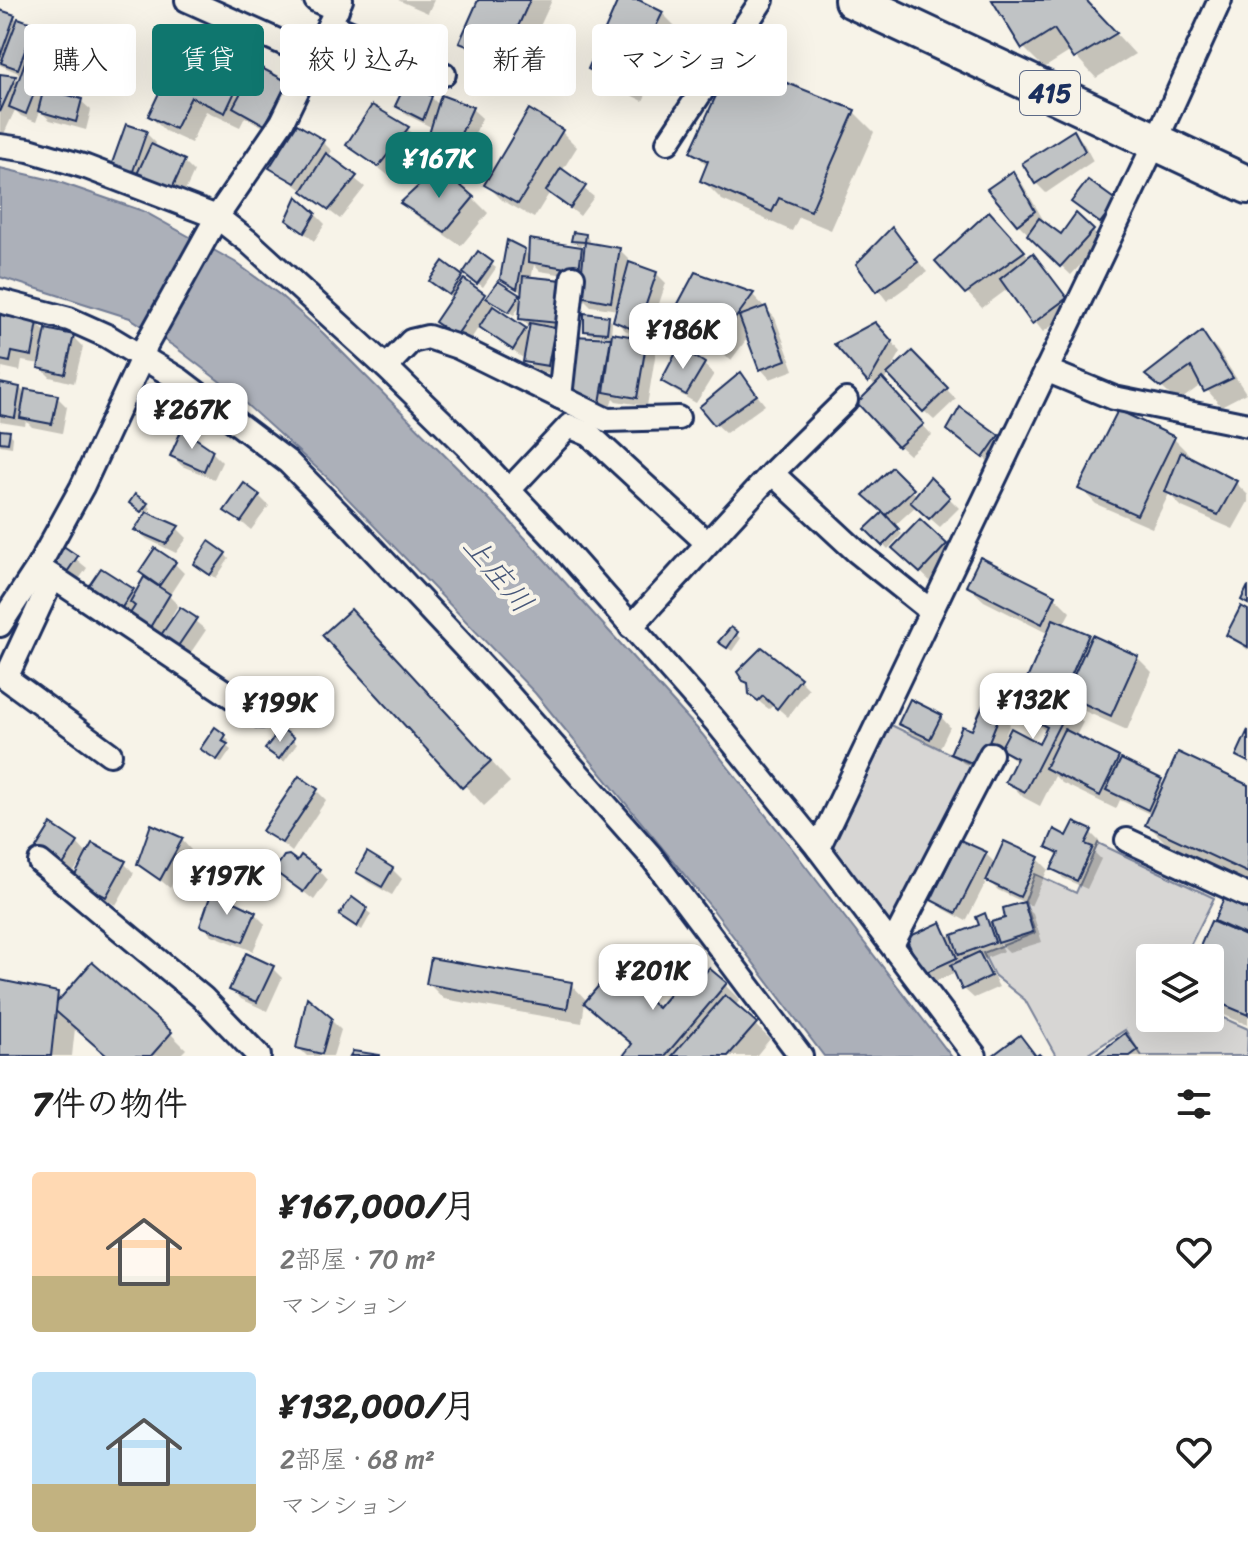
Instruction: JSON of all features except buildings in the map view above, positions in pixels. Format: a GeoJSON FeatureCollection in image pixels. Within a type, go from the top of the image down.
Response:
{"type":"FeatureCollection","features":[{"type":"Feature","properties":{"kind":"highway","name":"415"},"geometry":{"type":"LineString","coordinates":[[853,0],[1248,185]]}},
{"type":"Feature","properties":{"kind":"street"},"geometry":{"type":"LineString","coordinates":[[187,0],[280,42]]}},
{"type":"Feature","properties":{"kind":"street"},"geometry":{"type":"LineString","coordinates":[[316,0],[358,24]]}},
{"type":"Feature","properties":{"kind":"street"},"geometry":{"type":"LineString","coordinates":[[668,142],[762,0]]}},
{"type":"Feature","properties":{"kind":"street"},"geometry":{"type":"LineString","coordinates":[[818,848],[1155,143],[1220,0]]}},
{"type":"Feature","properties":{"kind":"street"},"geometry":{"type":"LineString","coordinates":[[110,754],[6,678],[45,572],[144,352],[215,221],[282,122],[295,96]]}},
{"type":"Feature","properties":{"kind":"street"},"geometry":{"type":"LineString","coordinates":[[0,146],[29,150],[86,167],[215,221],[249,242],[386,367],[555,539],[716,722],[818,848],[975,1056]]}},
{"type":"Feature","properties":{"kind":"street"},"geometry":{"type":"LineString","coordinates":[[560,397],[573,277]]}},
{"type":"Feature","properties":{"kind":"street"},"geometry":{"type":"LineString","coordinates":[[0,301],[69,319],[144,352],[288,462],[500,685],[650,855],[801,1056]]}},
{"type":"Feature","properties":{"kind":"street"},"geometry":{"type":"LineString","coordinates":[[386,367],[411,341],[428,337],[458,347],[607,420],[678,418]]}},
{"type":"Feature","properties":{"kind":"street"},"geometry":{"type":"LineString","coordinates":[[1046,370],[1114,398],[1248,425]]}},
{"type":"Feature","properties":{"kind":"street"},"geometry":{"type":"LineString","coordinates":[[631,627],[772,473],[846,400]]}},
{"type":"Feature","properties":{"kind":"street"},"geometry":{"type":"LineString","coordinates":[[509,490],[569,426],[590,435],[707,543]]}},
{"type":"Feature","properties":{"kind":"street"},"geometry":{"type":"LineString","coordinates":[[772,473],[856,551],[931,611]]}},
{"type":"Feature","properties":{"kind":"street"},"geometry":{"type":"LineString","coordinates":[[0,625],[45,572]]}},
{"type":"Feature","properties":{"kind":"street"},"geometry":{"type":"LineString","coordinates":[[45,572],[261,716]]}},
{"type":"Feature","properties":{"kind":"street"},"geometry":{"type":"LineString","coordinates":[[892,945],[991,754]]}},
{"type":"Feature","properties":{"kind":"street"},"geometry":{"type":"LineString","coordinates":[[1127,840],[1248,896]]}},
{"type":"Feature","properties":{"kind":"street"},"geometry":{"type":"LineString","coordinates":[[40,862],[203,998],[259,1056]]}},
{"type":"Feature","properties":{"kind":"shaded area"},"geometry":{"type":"Polygon","coordinates":[[[883,721],[979,768],[892,939],[821,848],[883,721]]]}},
{"type":"Feature","properties":{"kind":"shaded area"},"geometry":{"type":"Polygon","coordinates":[[[1098,843],[1214,898],[1191,944],[1136,944],[1136,1032],[1224,1032],[1224,1018],[1248,1029],[1247,1056],[1142,1056],[1125,1030],[1085,1056],[1056,1056],[1025,1000],[994,975],[983,953],[1035,933],[1025,901],[1035,874],[1076,893],[1098,843]]]}},
{"type":"Feature","properties":{"kind":"water","name":"上庄川"},"geometry":{"type":"Polygon","coordinates":[[[0,168],[56,181],[143,211],[235,262],[280,295],[323,333],[507,518],[702,734],[951,1056],[824,1056],[711,907],[535,693],[329,479],[227,387],[175,347],[130,318],[0,277],[0,168]]]}}]}
